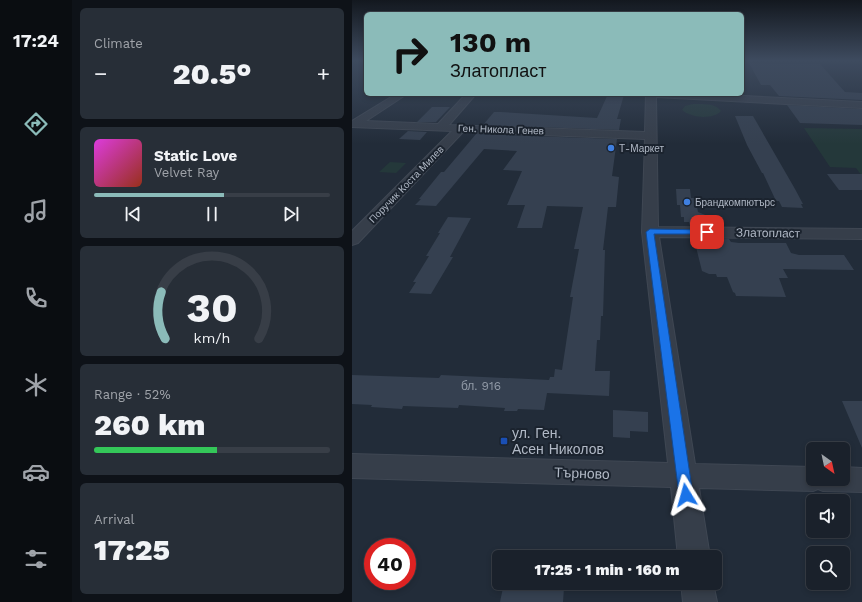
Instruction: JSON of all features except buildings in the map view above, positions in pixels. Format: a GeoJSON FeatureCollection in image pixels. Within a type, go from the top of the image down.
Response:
{"type":"FeatureCollection","features":[{"type":"Feature","properties":{"kind":"street"},"geometry":{"type":"LineString","coordinates":[[353,124],[399,96]]}},
{"type":"Feature","properties":{"kind":"street","name":"Поручик Коста Милев"},"geometry":{"type":"LineString","coordinates":[[442,126],[469,96]]}},
{"type":"Feature","properties":{"kind":"street"},"geometry":{"type":"LineString","coordinates":[[651,96],[650,232],[693,550]]}},
{"type":"Feature","properties":{"kind":"street"},"geometry":{"type":"LineString","coordinates":[[686,96],[862,106]]}},
{"type":"Feature","properties":{"kind":"street","name":"Ген. Никола Генев"},"geometry":{"type":"LineString","coordinates":[[353,124],[442,126],[651,136]]}},
{"type":"Feature","properties":{"kind":"street","name":"Поручик Коста Милев"},"geometry":{"type":"LineString","coordinates":[[352,240],[461,128]]}},
{"type":"Feature","properties":{"kind":"street","name":"Златопласт"},"geometry":{"type":"LineString","coordinates":[[650,232],[862,234]]}},
{"type":"Feature","properties":{"kind":"street","name":"Търново"},"geometry":{"type":"LineString","coordinates":[[352,466],[806,479]]}},
{"type":"Feature","properties":{"kind":"street"},"geometry":{"type":"LineString","coordinates":[[850,480],[862,480]]}},
{"type":"Feature","properties":{"kind":"street"},"geometry":{"type":"LineString","coordinates":[[698,590],[700,602]]}},
{"type":"Feature","properties":{"kind":"green space"},"geometry":{"type":"Polygon","coordinates":[[[693,104],[712,105],[719,108],[721,111],[713,116],[702,117],[691,115],[682,110],[685,106],[693,104]]]}},
{"type":"Feature","properties":{"kind":"green space"},"geometry":{"type":"Polygon","coordinates":[[[804,128],[862,129],[862,176],[856,168],[830,167],[804,128]]]}},
{"type":"Feature","properties":{"kind":"green space"},"geometry":{"type":"Polygon","coordinates":[[[390,162],[406,163],[396,173],[379,172],[390,162]]]}},
{"type":"Feature","properties":{"kind":"place","name":"Т-Маркет"},"geometry":{"type":"Point","coordinates":[611,148]}},
{"type":"Feature","properties":{"kind":"place","name":"Брандкомпютърс"},"geometry":{"type":"Point","coordinates":[687,202]}},
{"type":"Feature","properties":{"kind":"place","name":"ул. Ген. Асен Николов"},"geometry":{"type":"Point","coordinates":[504,441]}},
{"type":"Feature","properties":{"kind":"route"},"geometry":{"type":"LineString","coordinates":[[686,495],[650,232],[707,232]]}}]}
